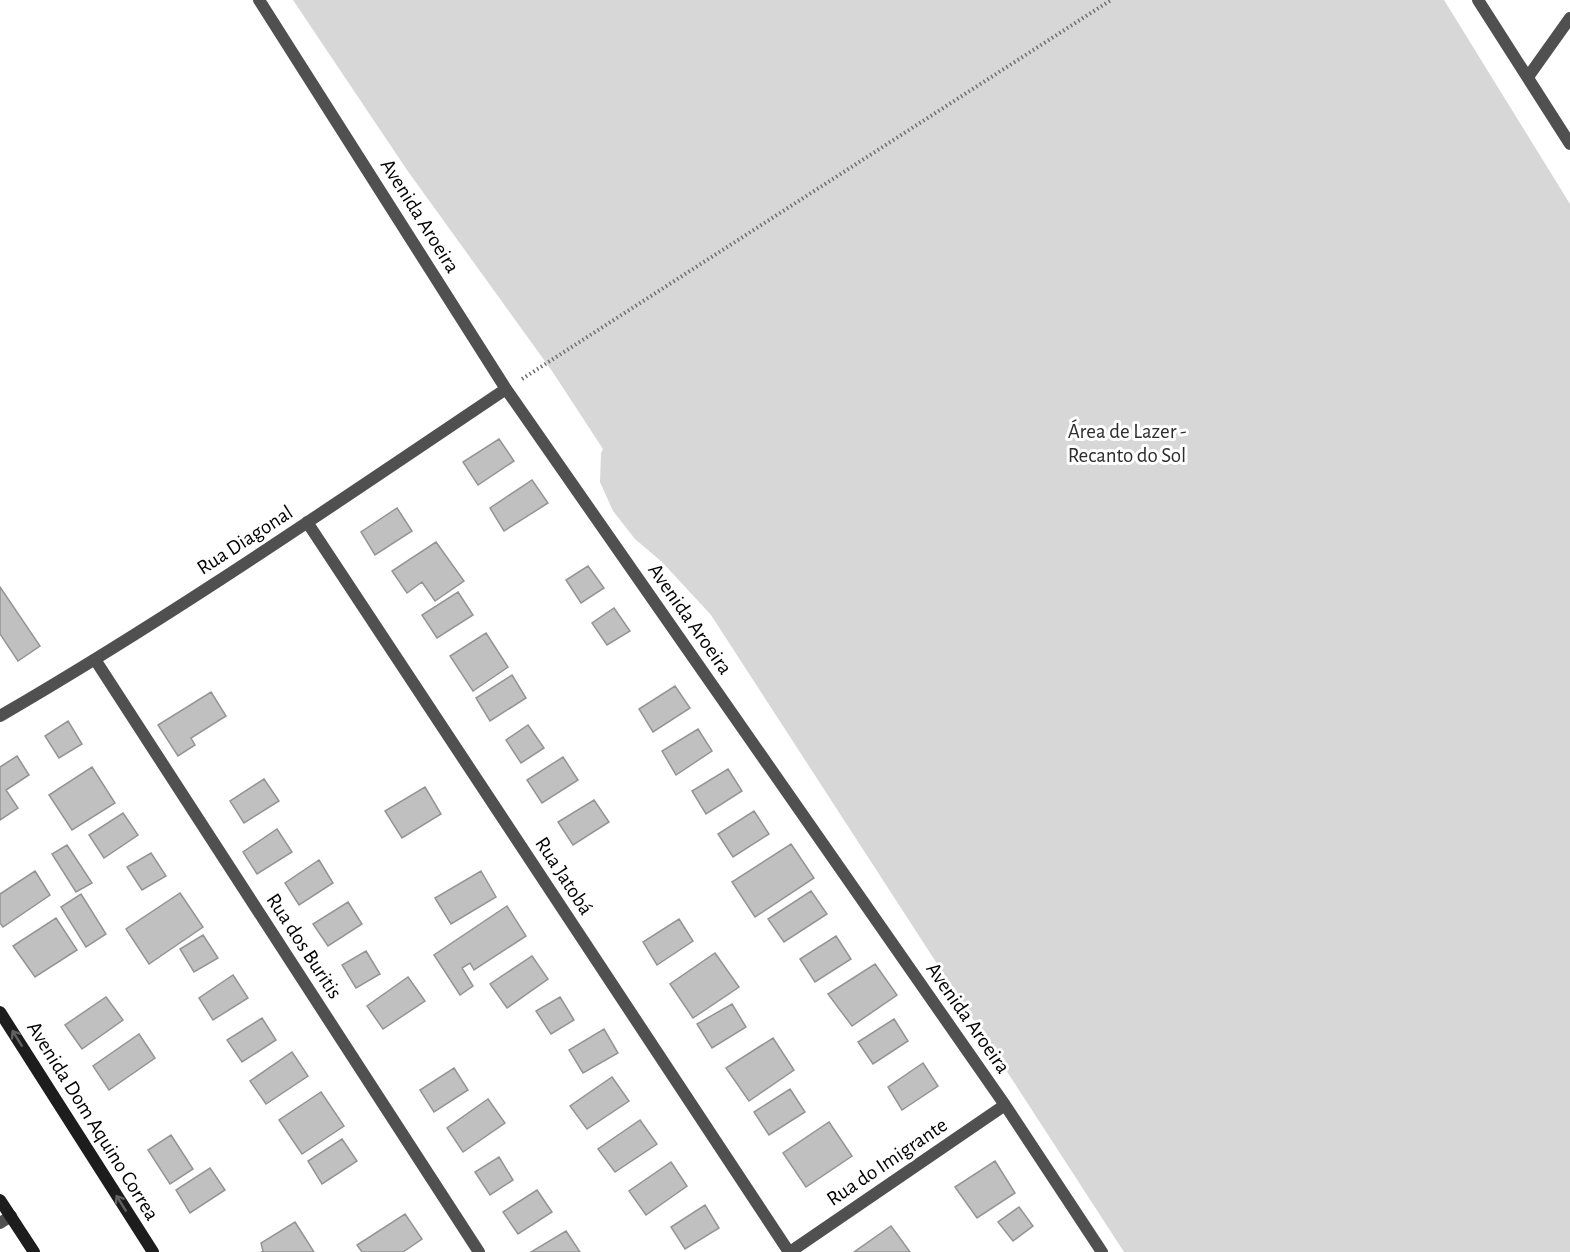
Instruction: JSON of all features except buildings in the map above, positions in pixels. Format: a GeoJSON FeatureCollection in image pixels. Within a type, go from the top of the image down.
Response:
{"type":"FeatureCollection","features":[{"type":"Feature","properties":{"kind":"street","name":"Avenida Aroeira"},"geometry":{"type":"LineString","coordinates":[[259,0],[506,389],[1005,1105],[1102,1252]]}},
{"type":"Feature","properties":{"kind":"street"},"geometry":{"type":"LineString","coordinates":[[1478,0],[1570,144]]}},
{"type":"Feature","properties":{"kind":"street"},"geometry":{"type":"LineString","coordinates":[[1528,77],[1570,18]]}},
{"type":"Feature","properties":{"kind":"street","name":"Rua Diagonal"},"geometry":{"type":"LineString","coordinates":[[0,716],[96,661],[506,389]]}},
{"type":"Feature","properties":{"kind":"street","name":"Rua Jatobá"},"geometry":{"type":"LineString","coordinates":[[307,522],[790,1252]]}},
{"type":"Feature","properties":{"kind":"street","name":"Rua dos Buritis"},"geometry":{"type":"LineString","coordinates":[[96,661],[479,1252]]}},
{"type":"Feature","properties":{"kind":"street","name":"Avenida Dom Aquino Correa"},"geometry":{"type":"LineString","coordinates":[[0,1012],[153,1252]]}},
{"type":"Feature","properties":{"kind":"street","name":"Rua do Imigrante"},"geometry":{"type":"LineString","coordinates":[[790,1252],[1005,1105]]}},
{"type":"Feature","properties":{"kind":"street"},"geometry":{"type":"LineString","coordinates":[[0,1200],[5,1219],[34,1252]]}},
{"type":"Feature","properties":{"kind":"path"},"geometry":{"type":"LineString","coordinates":[[506,389],[1111,0]]}},
{"type":"Feature","properties":{"kind":"green space","name":"Área de Lazer - Recanto do Sol"},"geometry":{"type":"Polygon","coordinates":[[[293,0],[1444,0],[1570,204],[1570,1252],[1124,1252],[711,615],[662,562],[635,539],[613,511],[600,482],[603,449],[552,371],[407,170],[293,0]]]}}]}
